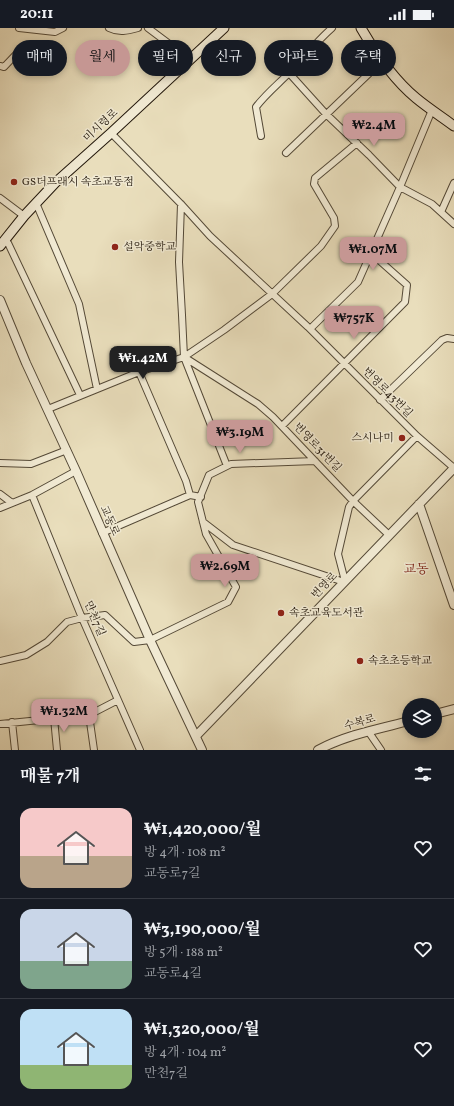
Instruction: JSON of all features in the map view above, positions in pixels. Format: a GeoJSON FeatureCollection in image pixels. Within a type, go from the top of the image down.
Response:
{"type":"FeatureCollection","features":[{"type":"Feature","properties":{"kind":"main road","name":"미시령로"},"geometry":{"type":"LineString","coordinates":[[193,56],[224,28]]}},
{"type":"Feature","properties":{"kind":"main road"},"geometry":{"type":"LineString","coordinates":[[362,28],[369,40]]}},
{"type":"Feature","properties":{"kind":"main road","name":"미시령로"},"geometry":{"type":"LineString","coordinates":[[4,245],[24,216],[55,182],[111,133],[172,76]]}},
{"type":"Feature","properties":{"kind":"main road"},"geometry":{"type":"LineString","coordinates":[[395,76],[417,99],[454,126]]}},
{"type":"Feature","properties":{"kind":"street"},"geometry":{"type":"LineString","coordinates":[[19,28],[55,32],[63,28]]}},
{"type":"Feature","properties":{"kind":"street"},"geometry":{"type":"LineString","coordinates":[[109,28],[116,31],[125,32],[138,28]]}},
{"type":"Feature","properties":{"kind":"street"},"geometry":{"type":"LineString","coordinates":[[148,28],[164,40]]}},
{"type":"Feature","properties":{"kind":"street"},"geometry":{"type":"LineString","coordinates":[[318,40],[332,28]]}},
{"type":"Feature","properties":{"kind":"street"},"geometry":{"type":"LineString","coordinates":[[0,66],[4,67],[12,59]]}},
{"type":"Feature","properties":{"kind":"street"},"geometry":{"type":"LineString","coordinates":[[261,136],[256,107],[263,98],[286,76]]}},
{"type":"Feature","properties":{"kind":"street"},"geometry":{"type":"LineString","coordinates":[[292,76],[326,114],[400,187],[432,204],[454,224]]}},
{"type":"Feature","properties":{"kind":"street"},"geometry":{"type":"LineString","coordinates":[[286,153],[366,76]]}},
{"type":"Feature","properties":{"kind":"street"},"geometry":{"type":"LineString","coordinates":[[310,329],[358,282],[432,110]]}},
{"type":"Feature","properties":{"kind":"street","name":"번영로43번길"},"geometry":{"type":"LineString","coordinates":[[111,133],[181,204],[210,236],[310,329],[417,436],[454,468]]}},
{"type":"Feature","properties":{"kind":"street"},"geometry":{"type":"LineString","coordinates":[[48,410],[80,395],[139,372],[184,357],[224,330],[272,294],[321,246],[335,226],[334,218],[314,184],[315,178],[356,143]]}},
{"type":"Feature","properties":{"kind":"street"},"geometry":{"type":"LineString","coordinates":[[441,212],[454,183]]}},
{"type":"Feature","properties":{"kind":"street"},"geometry":{"type":"LineString","coordinates":[[0,198],[24,216]]}},
{"type":"Feature","properties":{"kind":"street"},"geometry":{"type":"LineString","coordinates":[[36,203],[79,304],[97,389]]}},
{"type":"Feature","properties":{"kind":"street"},"geometry":{"type":"LineString","coordinates":[[181,204],[178,262],[184,357],[227,466]]}},
{"type":"Feature","properties":{"kind":"street"},"geometry":{"type":"LineString","coordinates":[[4,245],[80,395]]}},
{"type":"Feature","properties":{"kind":"street"},"geometry":{"type":"LineString","coordinates":[[282,426],[405,302],[407,285],[371,253]]}},
{"type":"Feature","properties":{"kind":"street","name":"교동로"},"geometry":{"type":"LineString","coordinates":[[0,300],[26,363],[67,450],[150,640],[202,750]]}},
{"type":"Feature","properties":{"kind":"street"},"geometry":{"type":"LineString","coordinates":[[380,400],[442,340],[447,338],[454,339]]}},
{"type":"Feature","properties":{"kind":"street","name":"번영로31번길"},"geometry":{"type":"LineString","coordinates":[[184,357],[258,404],[282,426],[353,501],[389,535]]}},
{"type":"Feature","properties":{"kind":"street"},"geometry":{"type":"LineString","coordinates":[[139,372],[186,481],[190,495],[200,500]]}},
{"type":"Feature","properties":{"kind":"street"},"geometry":{"type":"LineString","coordinates":[[344,581],[338,554],[349,507],[353,501],[417,436]]}},
{"type":"Feature","properties":{"kind":"street"},"geometry":{"type":"LineString","coordinates":[[0,463],[31,464],[67,450]]}},
{"type":"Feature","properties":{"kind":"street"},"geometry":{"type":"LineString","coordinates":[[0,661],[26,655],[47,642],[67,622],[82,618],[105,615],[134,642],[150,640],[228,602],[236,586],[206,534],[203,522],[200,500],[209,475],[231,464],[315,461]]}},
{"type":"Feature","properties":{"kind":"street","name":"번영로"},"geometry":{"type":"LineString","coordinates":[[196,736],[454,468]]}},
{"type":"Feature","properties":{"kind":"street"},"geometry":{"type":"LineString","coordinates":[[0,508],[32,495],[76,471]]}},
{"type":"Feature","properties":{"kind":"street"},"geometry":{"type":"LineString","coordinates":[[0,494],[12,503]]}},
{"type":"Feature","properties":{"kind":"street","name":"만천7길"},"geometry":{"type":"LineString","coordinates":[[32,495],[82,618],[140,750]]}},
{"type":"Feature","properties":{"kind":"street"},"geometry":{"type":"LineString","coordinates":[[102,533],[190,495]]}},
{"type":"Feature","properties":{"kind":"street"},"geometry":{"type":"LineString","coordinates":[[419,504],[454,605]]}},
{"type":"Feature","properties":{"kind":"street"},"geometry":{"type":"LineString","coordinates":[[203,522],[233,545],[344,581]]}},
{"type":"Feature","properties":{"kind":"street"},"geometry":{"type":"LineString","coordinates":[[0,724],[89,715],[118,700]]}},
{"type":"Feature","properties":{"kind":"street"},"geometry":{"type":"LineString","coordinates":[[442,712],[454,709]]}},
{"type":"Feature","properties":{"kind":"street"},"geometry":{"type":"LineString","coordinates":[[89,715],[94,750]]}},
{"type":"Feature","properties":{"kind":"street"},"geometry":{"type":"LineString","coordinates":[[54,718],[57,750]]}},
{"type":"Feature","properties":{"kind":"street"},"geometry":{"type":"LineString","coordinates":[[12,722],[15,750]]}},
{"type":"Feature","properties":{"kind":"street","name":"수복로"},"geometry":{"type":"LineString","coordinates":[[318,750],[368,731],[402,723]]}},
{"type":"Feature","properties":{"kind":"street"},"geometry":{"type":"LineString","coordinates":[[368,731],[381,750]]}},
{"type":"Feature","properties":{"kind":"place","name":"GS더프래시 속초교동점"},"geometry":{"type":"Point","coordinates":[14,182]}},
{"type":"Feature","properties":{"kind":"place","name":"설악중학교"},"geometry":{"type":"Point","coordinates":[115,247]}},
{"type":"Feature","properties":{"kind":"place","name":"스시나미"},"geometry":{"type":"Point","coordinates":[402,438]}},
{"type":"Feature","properties":{"kind":"place","name":"속초교육도서관"},"geometry":{"type":"Point","coordinates":[281,613]}},
{"type":"Feature","properties":{"kind":"place","name":"속초초등학교"},"geometry":{"type":"Point","coordinates":[360,661]}},
{"type":"Feature","properties":{"kind":"district","name":"교동"},"geometry":{"type":"Point","coordinates":[416,570]}}]}
